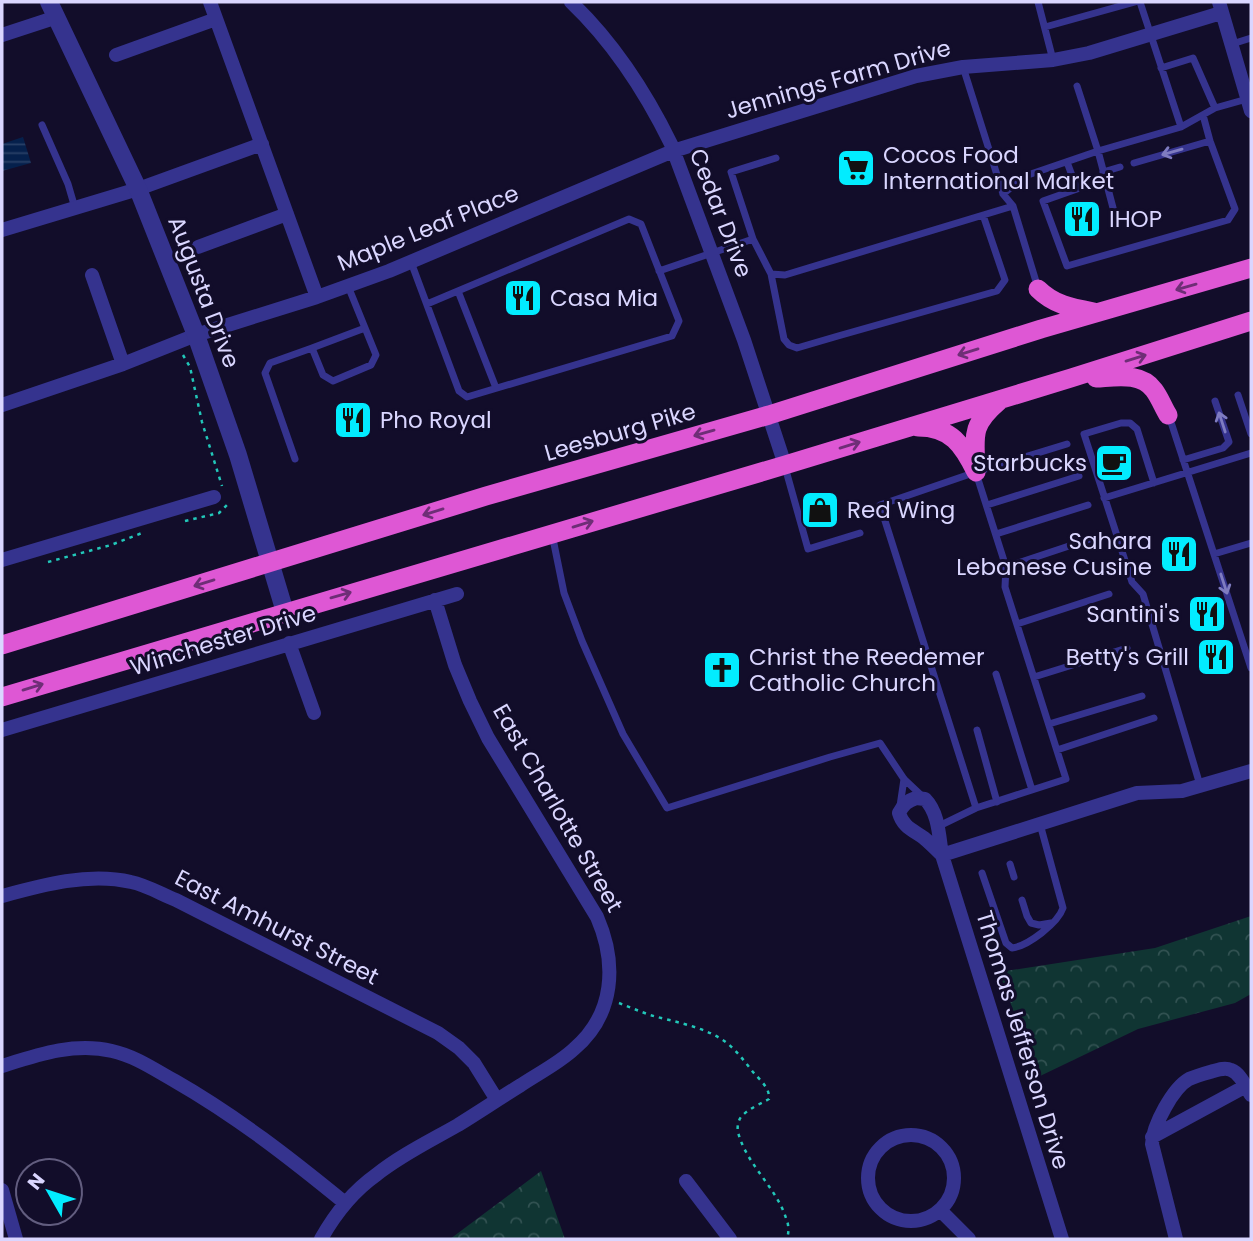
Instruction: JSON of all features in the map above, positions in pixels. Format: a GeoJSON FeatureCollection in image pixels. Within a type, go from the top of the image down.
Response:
{"type":"FeatureCollection","features":[{"type":"Feature","properties":{"kind":"highway","name":"Leesburg Pike"},"geometry":{"type":"LineString","coordinates":[[2,645],[486,496],[769,415],[1041,329],[1251,268]]}},
{"type":"Feature","properties":{"kind":"highway"},"geometry":{"type":"LineString","coordinates":[[1038,289],[1060,305],[1097,313]]}},
{"type":"Feature","properties":{"kind":"highway"},"geometry":{"type":"LineString","coordinates":[[1038,289],[1043,311],[1041,329]]}},
{"type":"Feature","properties":{"kind":"highway"},"geometry":{"type":"LineString","coordinates":[[2,697],[785,465],[1251,321]]}},
{"type":"Feature","properties":{"kind":"highway"},"geometry":{"type":"LineString","coordinates":[[1185,342],[1251,335]]}},
{"type":"Feature","properties":{"kind":"highway"},"geometry":{"type":"LineString","coordinates":[[1071,378],[1140,379],[1154,390],[1168,415]]}},
{"type":"Feature","properties":{"kind":"highway"},"geometry":{"type":"LineString","coordinates":[[976,472],[975,439],[978,424],[1001,399]]}},
{"type":"Feature","properties":{"kind":"highway"},"geometry":{"type":"LineString","coordinates":[[910,427],[933,428],[948,434],[960,444],[976,472]]}},
{"type":"Feature","properties":{"kind":"street"},"geometry":{"type":"LineString","coordinates":[[210,2],[317,297]]}},
{"type":"Feature","properties":{"kind":"street","name":"Cedar Drive"},"geometry":{"type":"LineString","coordinates":[[571,2],[612,45],[634,76],[659,120],[713,253],[785,465]]}},
{"type":"Feature","properties":{"kind":"street"},"geometry":{"type":"LineString","coordinates":[[1220,7],[1249,105]]}},
{"type":"Feature","properties":{"kind":"street","name":"Jennings Farm Drive"},"geometry":{"type":"LineString","coordinates":[[673,151],[909,79],[963,67],[1053,60],[1089,53],[1151,34],[1220,7]]}},
{"type":"Feature","properties":{"kind":"street"},"geometry":{"type":"LineString","coordinates":[[2,35],[53,10]]}},
{"type":"Feature","properties":{"kind":"street","name":"Augusta Drive"},"geometry":{"type":"LineString","coordinates":[[53,10],[138,189],[196,335],[238,455],[285,612]]}},
{"type":"Feature","properties":{"kind":"street"},"geometry":{"type":"LineString","coordinates":[[116,55],[216,19]]}},
{"type":"Feature","properties":{"kind":"street"},"geometry":{"type":"LineString","coordinates":[[2,230],[138,189],[261,144]]}},
{"type":"Feature","properties":{"kind":"street","name":"Maple Leaf Place"},"geometry":{"type":"LineString","coordinates":[[2,405],[123,364],[196,335],[348,286],[673,151]]}},
{"type":"Feature","properties":{"kind":"street"},"geometry":{"type":"LineString","coordinates":[[198,247],[287,214]]}},
{"type":"Feature","properties":{"kind":"street"},"geometry":{"type":"LineString","coordinates":[[92,275],[123,364]]}},
{"type":"Feature","properties":{"kind":"street"},"geometry":{"type":"LineString","coordinates":[[2,560],[214,497]]}},
{"type":"Feature","properties":{"kind":"street","name":"Winchester Drive"},"geometry":{"type":"LineString","coordinates":[[2,730],[457,594]]}},
{"type":"Feature","properties":{"kind":"street","name":"East Charlotte Street"},"geometry":{"type":"LineString","coordinates":[[321,1239],[345,1203],[376,1175],[575,1049],[594,1026],[606,1000],[609,984],[610,961],[606,940],[597,917],[488,738],[455,665],[435,600]]}},
{"type":"Feature","properties":{"kind":"street"},"geometry":{"type":"LineString","coordinates":[[289,643],[314,713]]}},
{"type":"Feature","properties":{"kind":"street"},"geometry":{"type":"LineString","coordinates":[[925,799],[911,799],[898,813],[908,828],[927,840],[942,855],[1137,793],[1182,791],[1251,771]]}},
{"type":"Feature","properties":{"kind":"street","name":"Thomas Jefferson Drive"},"geometry":{"type":"LineString","coordinates":[[925,799],[931,805],[938,827],[942,855],[1062,1239]]}},
{"type":"Feature","properties":{"kind":"street","name":"East Amhurst Street"},"geometry":{"type":"LineString","coordinates":[[2,896],[71,880],[106,878],[131,882],[176,900],[438,1033],[474,1063],[497,1100]]}},
{"type":"Feature","properties":{"kind":"street"},"geometry":{"type":"LineString","coordinates":[[2,1066],[50,1051],[81,1048],[111,1050],[138,1060],[247,1127],[345,1203]]}},
{"type":"Feature","properties":{"kind":"street"},"geometry":{"type":"LineString","coordinates":[[1152,1137],[1249,1091],[1236,1073],[1229,1069],[1189,1080],[1175,1092],[1158,1122],[1152,1137],[1154,1156],[1176,1239]]}},
{"type":"Feature","properties":{"kind":"street"},"geometry":{"type":"LineString","coordinates":[[905,1136],[923,1137],[936,1143],[946,1154],[953,1170],[953,1186],[949,1199],[940,1210],[921,1221],[900,1220],[885,1213],[874,1200],[869,1188],[871,1161],[880,1148],[905,1136]]}},
{"type":"Feature","properties":{"kind":"street"},"geometry":{"type":"LineString","coordinates":[[686,1181],[730,1239]]}},
{"type":"Feature","properties":{"kind":"street"},"geometry":{"type":"LineString","coordinates":[[2,1190],[16,1239]]}},
{"type":"Feature","properties":{"kind":"street"},"geometry":{"type":"LineString","coordinates":[[940,1210],[969,1239]]}},
{"type":"Feature","properties":{"kind":"lane"},"geometry":{"type":"LineString","coordinates":[[1038,2],[1053,60]]}},
{"type":"Feature","properties":{"kind":"lane"},"geometry":{"type":"LineString","coordinates":[[1045,27],[1135,2]]}},
{"type":"Feature","properties":{"kind":"lane"},"geometry":{"type":"LineString","coordinates":[[1140,2],[1181,127]]}},
{"type":"Feature","properties":{"kind":"lane"},"geometry":{"type":"LineString","coordinates":[[1231,45],[1251,38]]}},
{"type":"Feature","properties":{"kind":"lane"},"geometry":{"type":"LineString","coordinates":[[1161,68],[1193,58],[1214,108]]}},
{"type":"Feature","properties":{"kind":"lane"},"geometry":{"type":"LineString","coordinates":[[963,67],[1003,194],[1013,206],[1038,289]]}},
{"type":"Feature","properties":{"kind":"lane"},"geometry":{"type":"LineString","coordinates":[[1077,86],[1117,223]]}},
{"type":"Feature","properties":{"kind":"lane"},"geometry":{"type":"LineString","coordinates":[[1003,194],[1025,176],[1181,127],[1214,108],[1249,105]]}},
{"type":"Feature","properties":{"kind":"lane"},"geometry":{"type":"LineString","coordinates":[[1067,162],[1077,189],[1043,201],[1067,266],[1228,220],[1236,209],[1203,115]]}},
{"type":"Feature","properties":{"kind":"lane"},"geometry":{"type":"LineString","coordinates":[[42,125],[68,184],[75,208]]}},
{"type":"Feature","properties":{"kind":"lane"},"geometry":{"type":"LineString","coordinates":[[1134,163],[1210,141]]}},
{"type":"Feature","properties":{"kind":"lane"},"geometry":{"type":"LineString","coordinates":[[776,158],[731,172],[753,240],[771,274],[783,339],[797,348],[997,291],[1005,280],[983,215]]}},
{"type":"Feature","properties":{"kind":"lane"},"geometry":{"type":"LineString","coordinates":[[1103,172],[1120,167]]}},
{"type":"Feature","properties":{"kind":"lane"},"geometry":{"type":"LineString","coordinates":[[771,274],[785,275],[1013,206]]}},
{"type":"Feature","properties":{"kind":"lane"},"geometry":{"type":"LineString","coordinates":[[411,262],[459,391],[467,397],[672,336],[679,321],[641,224],[629,219],[427,304]]}},
{"type":"Feature","properties":{"kind":"lane"},"geometry":{"type":"LineString","coordinates":[[659,271],[753,240]]}},
{"type":"Feature","properties":{"kind":"lane"},"geometry":{"type":"LineString","coordinates":[[312,348],[323,375],[333,381],[371,365],[376,355],[348,286]]}},
{"type":"Feature","properties":{"kind":"lane"},"geometry":{"type":"LineString","coordinates":[[458,291],[496,388]]}},
{"type":"Feature","properties":{"kind":"lane"},"geometry":{"type":"LineString","coordinates":[[295,459],[265,373],[270,363],[365,328]]}},
{"type":"Feature","properties":{"kind":"lane"},"geometry":{"type":"LineString","coordinates":[[1238,394],[1251,434]]}},
{"type":"Feature","properties":{"kind":"lane"},"geometry":{"type":"LineString","coordinates":[[1183,460],[1227,446],[1215,401]]}},
{"type":"Feature","properties":{"kind":"lane"},"geometry":{"type":"LineString","coordinates":[[1168,415],[1251,663]]}},
{"type":"Feature","properties":{"kind":"lane"},"geometry":{"type":"LineString","coordinates":[[1154,483],[1136,429],[1130,423],[1084,434],[1132,582],[1143,594],[1201,786]]}},
{"type":"Feature","properties":{"kind":"lane"},"geometry":{"type":"LineString","coordinates":[[976,808],[880,505],[1067,444]]}},
{"type":"Feature","properties":{"kind":"lane"},"geometry":{"type":"LineString","coordinates":[[1104,498],[1251,453]]}},
{"type":"Feature","properties":{"kind":"lane"},"geometry":{"type":"LineString","coordinates":[[785,465],[808,549],[860,533]]}},
{"type":"Feature","properties":{"kind":"lane"},"geometry":{"type":"LineString","coordinates":[[938,827],[976,808],[1066,779],[1005,587],[1006,567],[976,472]]}},
{"type":"Feature","properties":{"kind":"lane"},"geometry":{"type":"LineString","coordinates":[[987,505],[1079,476]]}},
{"type":"Feature","properties":{"kind":"lane"},"geometry":{"type":"LineString","coordinates":[[996,534],[1088,505]]}},
{"type":"Feature","properties":{"kind":"lane"},"geometry":{"type":"LineString","coordinates":[[552,534],[564,593],[582,641],[623,734],[667,808],[880,743],[904,779],[925,799]]}},
{"type":"Feature","properties":{"kind":"lane"},"geometry":{"type":"LineString","coordinates":[[1006,567],[1096,537]]}},
{"type":"Feature","properties":{"kind":"lane"},"geometry":{"type":"LineString","coordinates":[[1214,554],[1251,543]]}},
{"type":"Feature","properties":{"kind":"lane"},"geometry":{"type":"LineString","coordinates":[[1017,624],[1109,594]]}},
{"type":"Feature","properties":{"kind":"lane"},"geometry":{"type":"LineString","coordinates":[[1034,677],[1127,648]]}},
{"type":"Feature","properties":{"kind":"lane"},"geometry":{"type":"LineString","coordinates":[[996,674],[1032,790]]}},
{"type":"Feature","properties":{"kind":"lane"},"geometry":{"type":"LineString","coordinates":[[1049,724],[1142,696]]}},
{"type":"Feature","properties":{"kind":"lane"},"geometry":{"type":"LineString","coordinates":[[1057,750],[1154,718]]}},
{"type":"Feature","properties":{"kind":"lane"},"geometry":{"type":"LineString","coordinates":[[977,730],[998,802]]}},
{"type":"Feature","properties":{"kind":"lane"},"geometry":{"type":"LineString","coordinates":[[898,813],[904,779]]}},
{"type":"Feature","properties":{"kind":"lane"},"geometry":{"type":"LineString","coordinates":[[982,873],[1006,943],[1012,948],[1020,947],[1055,922],[1063,908],[1040,823]]}},
{"type":"Feature","properties":{"kind":"lane"},"geometry":{"type":"LineString","coordinates":[[1010,864],[1014,877]]}},
{"type":"Feature","properties":{"kind":"lane"},"geometry":{"type":"LineString","coordinates":[[1022,900],[1031,923],[1039,925],[1055,922]]}},
{"type":"Feature","properties":{"kind":"path"},"geometry":{"type":"LineString","coordinates":[[177,343],[190,368],[202,422],[228,505],[219,513],[182,521]]}},
{"type":"Feature","properties":{"kind":"path"},"geometry":{"type":"LineString","coordinates":[[49,561],[111,545],[145,532]]}},
{"type":"Feature","properties":{"kind":"path"},"geometry":{"type":"LineString","coordinates":[[606,1000],[718,1037],[728,1044],[765,1086],[770,1094],[769,1099],[740,1118],[737,1125],[738,1134],[782,1209],[788,1224],[787,1239]]}},
{"type":"Feature","properties":{"kind":"green space"},"geometry":{"type":"Polygon","coordinates":[[[1251,916],[1251,994],[1235,1003],[1138,1029],[1038,1077],[999,972],[1155,948],[1251,916]]]}},
{"type":"Feature","properties":{"kind":"green space"},"geometry":{"type":"Polygon","coordinates":[[[541,1171],[565,1239],[450,1239],[541,1171]]]}},
{"type":"Feature","properties":{"kind":"water"},"geometry":{"type":"Polygon","coordinates":[[[23,137],[31,163],[2,171],[2,144],[23,137]]]}},
{"type":"Feature","properties":{"kind":"place","name":"Cocos Food International Market"},"geometry":{"type":"Point","coordinates":[856,168]}},
{"type":"Feature","properties":{"kind":"place","name":"IHOP"},"geometry":{"type":"Point","coordinates":[1082,219]}},
{"type":"Feature","properties":{"kind":"place","name":"Casa Mia"},"geometry":{"type":"Point","coordinates":[523,298]}},
{"type":"Feature","properties":{"kind":"place","name":"Pho Royal"},"geometry":{"type":"Point","coordinates":[353,420]}},
{"type":"Feature","properties":{"kind":"place","name":"Starbucks"},"geometry":{"type":"Point","coordinates":[1114,463]}},
{"type":"Feature","properties":{"kind":"place","name":"Red Wing"},"geometry":{"type":"Point","coordinates":[820,510]}},
{"type":"Feature","properties":{"kind":"place","name":"Sahara Lebanese Cusine"},"geometry":{"type":"Point","coordinates":[1179,554]}},
{"type":"Feature","properties":{"kind":"place","name":"Santini's"},"geometry":{"type":"Point","coordinates":[1207,614]}},
{"type":"Feature","properties":{"kind":"place","name":"Betty's Grill"},"geometry":{"type":"Point","coordinates":[1216,657]}},
{"type":"Feature","properties":{"kind":"place","name":"Christ the Reedemer Catholic Church"},"geometry":{"type":"Point","coordinates":[722,670]}}]}
